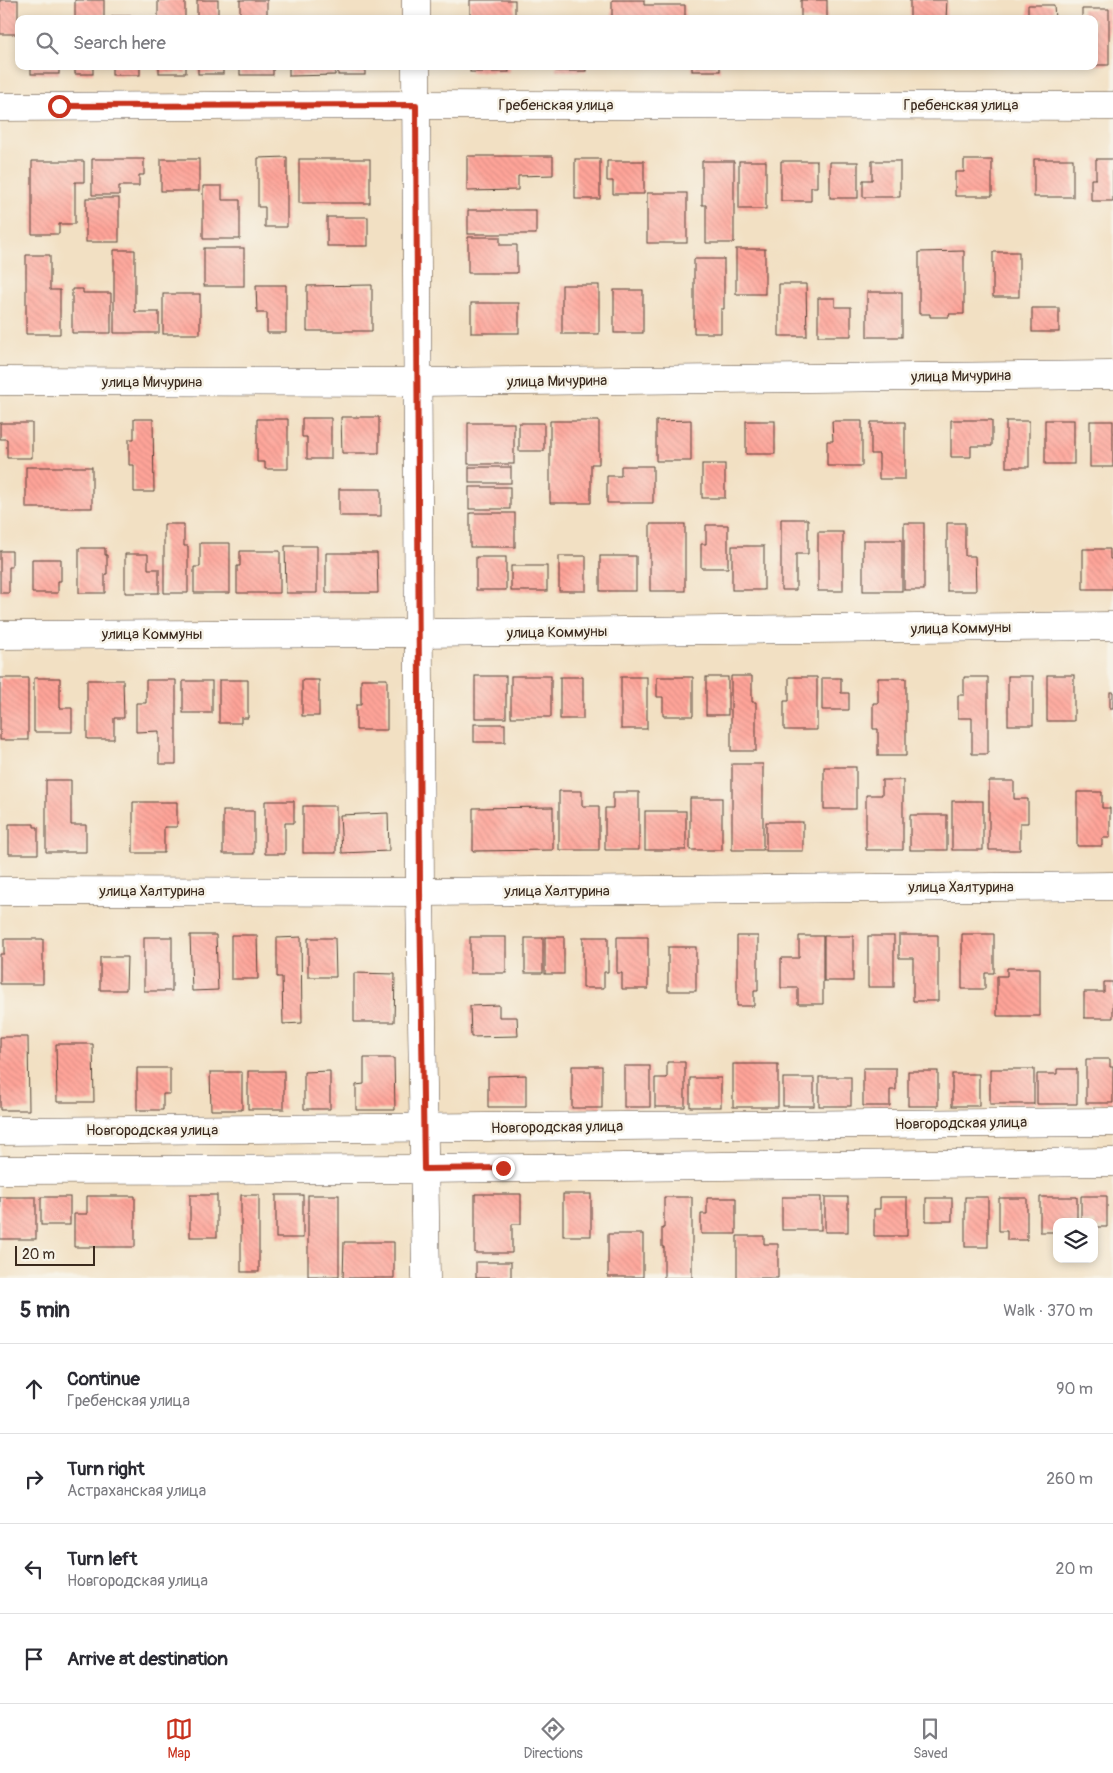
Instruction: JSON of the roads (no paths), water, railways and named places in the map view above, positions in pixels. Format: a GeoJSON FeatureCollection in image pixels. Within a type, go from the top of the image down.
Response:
{"type":"FeatureCollection","features":[{"type":"Feature","properties":{"kind":"street"},"geometry":{"type":"LineString","coordinates":[[416,0],[416,15]]}},
{"type":"Feature","properties":{"kind":"street"},"geometry":{"type":"LineString","coordinates":[[416,70],[420,892],[426,1278]]}},
{"type":"Feature","properties":{"kind":"street","name":"Гребенская улица"},"geometry":{"type":"LineString","coordinates":[[0,106],[1113,106]]}},
{"type":"Feature","properties":{"kind":"street","name":"улица Мичурина"},"geometry":{"type":"LineString","coordinates":[[0,381],[417,382],[1113,375]]}},
{"type":"Feature","properties":{"kind":"street","name":"улица Коммуны"},"geometry":{"type":"LineString","coordinates":[[0,635],[1113,626]]}},
{"type":"Feature","properties":{"kind":"street","name":"улица Халтурина"},"geometry":{"type":"LineString","coordinates":[[0,891],[420,892],[1113,886]]}},
{"type":"Feature","properties":{"kind":"street","name":"Новгородская улица"},"geometry":{"type":"LineString","coordinates":[[0,1131],[1113,1122]]}},
{"type":"Feature","properties":{"kind":"street"},"geometry":{"type":"LineString","coordinates":[[0,1170],[424,1169],[1113,1162]]}}]}
